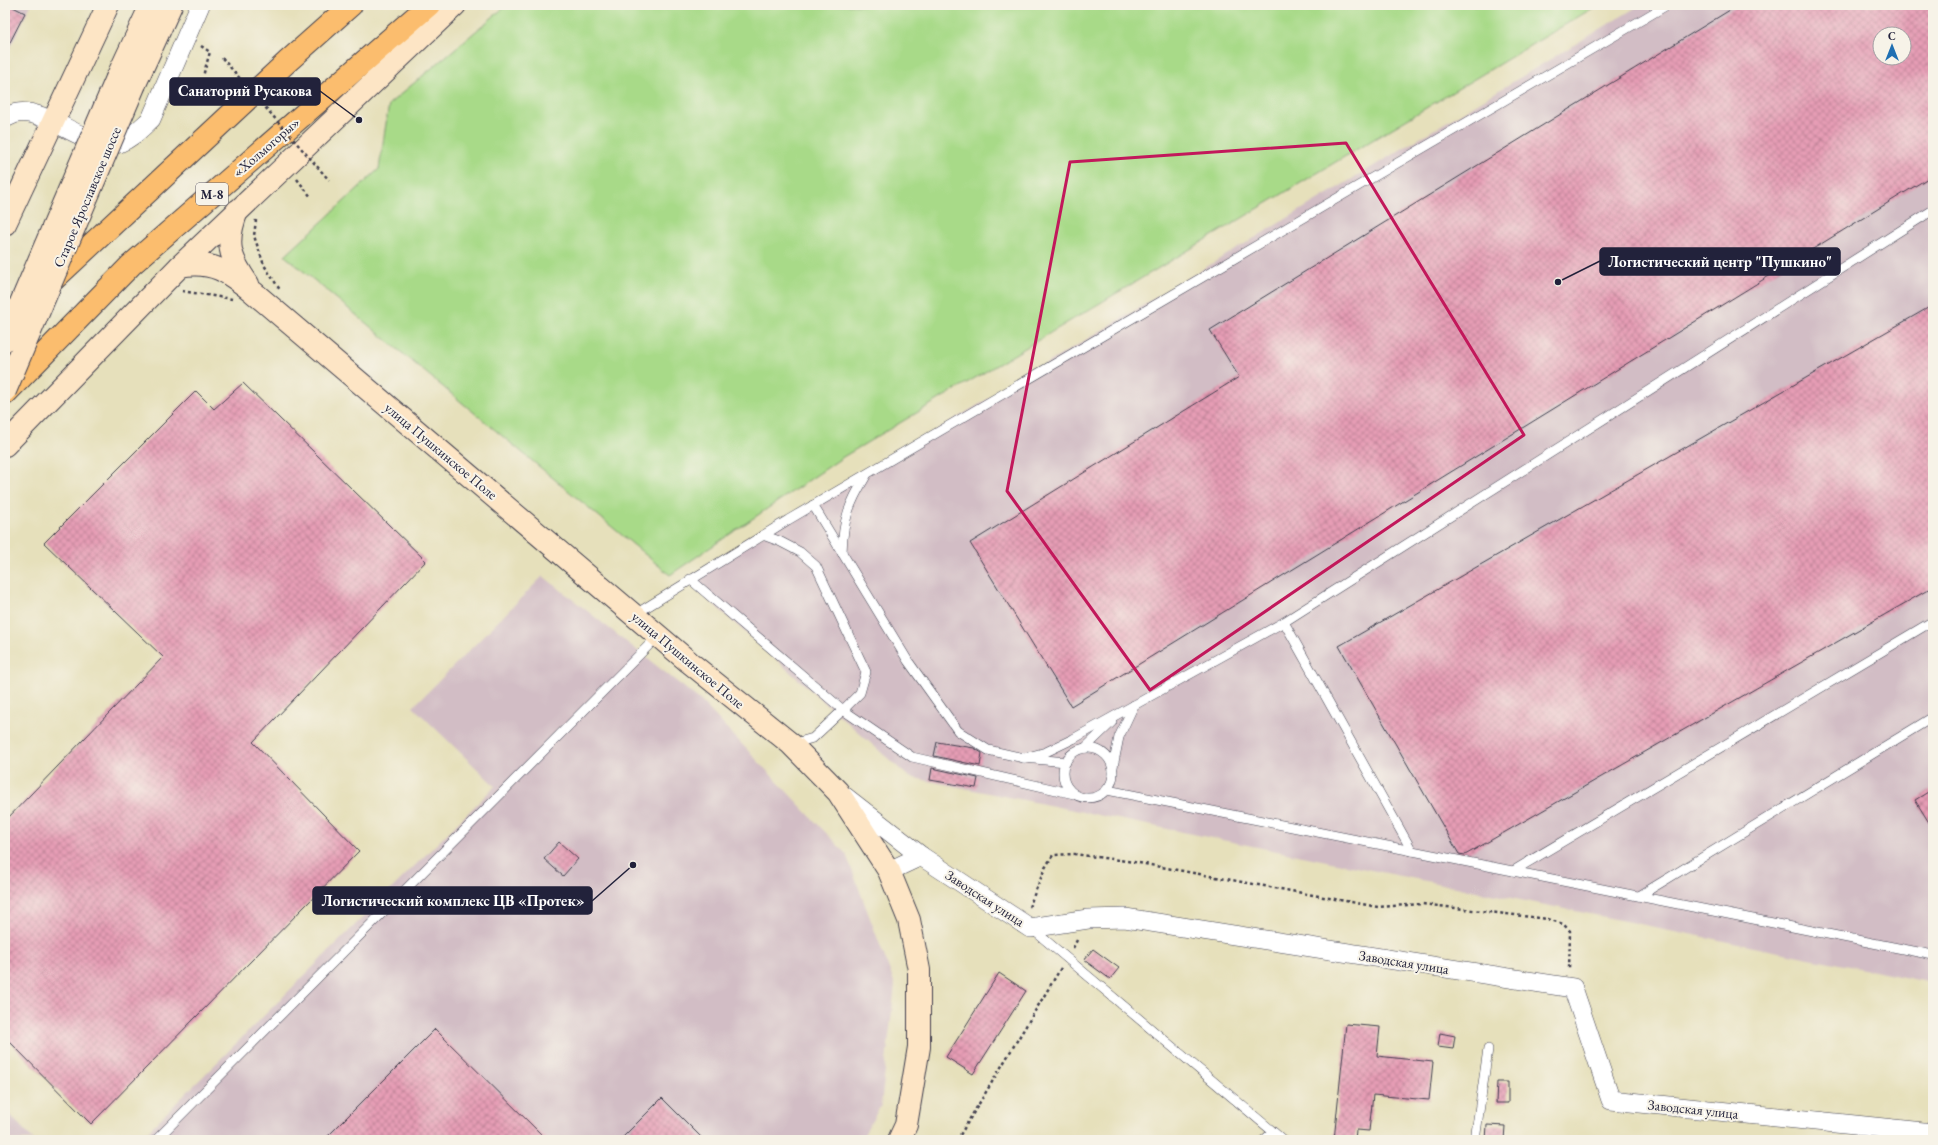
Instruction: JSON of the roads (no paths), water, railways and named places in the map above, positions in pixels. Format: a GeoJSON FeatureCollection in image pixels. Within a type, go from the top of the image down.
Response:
{"type":"FeatureCollection","features":[{"type":"Feature","properties":{"kind":"highway"},"geometry":{"type":"LineString","coordinates":[[5,327],[350,5]]}},
{"type":"Feature","properties":{"kind":"highway","name":"«Холмогоры»"},"geometry":{"type":"LineString","coordinates":[[5,392],[131,265],[429,5]]}},
{"type":"Feature","properties":{"kind":"main road"},"geometry":{"type":"LineString","coordinates":[[5,224],[54,123],[108,5]]}},
{"type":"Feature","properties":{"kind":"main road","name":"Старое Ярославское шоссе"},"geometry":{"type":"LineString","coordinates":[[5,392],[126,81],[151,5]]}},
{"type":"Feature","properties":{"kind":"main road","name":"Старое Ярославское шоссе"},"geometry":{"type":"LineString","coordinates":[[5,340],[126,81],[171,5]]}},
{"type":"Feature","properties":{"kind":"main road"},"geometry":{"type":"LineString","coordinates":[[5,445],[180,266],[247,213],[456,5]]}},
{"type":"Feature","properties":{"kind":"main road","name":"улица Пушкинское Поле"},"geometry":{"type":"LineString","coordinates":[[247,213],[230,230],[230,246],[237,268],[253,292]]}},
{"type":"Feature","properties":{"kind":"main road","name":"улица Пушкинское Поле"},"geometry":{"type":"LineString","coordinates":[[180,266],[194,263],[212,265],[229,273],[253,292],[658,636],[791,744],[838,792],[889,871],[909,920],[919,970],[919,1047],[906,1125],[899,1140]]}},
{"type":"Feature","properties":{"kind":"street"},"geometry":{"type":"LineString","coordinates":[[5,118],[17,113],[32,114],[104,144],[118,143],[137,132],[151,119],[200,5]]}},
{"type":"Feature","properties":{"kind":"street","name":"Заводская улица"},"geometry":{"type":"LineString","coordinates":[[838,792],[921,856],[1026,925],[1088,919],[1125,918],[1573,988],[1611,1100],[1933,1132]]}},
{"type":"Feature","properties":{"kind":"street"},"geometry":{"type":"LineString","coordinates":[[889,871],[921,856]]}},
{"type":"Feature","properties":{"kind":"lane"},"geometry":{"type":"LineString","coordinates":[[634,615],[762,535],[1667,5]]}},
{"type":"Feature","properties":{"kind":"lane"},"geometry":{"type":"LineString","coordinates":[[1024,758],[1046,752],[1073,739],[1284,622],[1933,210]]}},
{"type":"Feature","properties":{"kind":"lane"},"geometry":{"type":"LineString","coordinates":[[842,553],[843,528],[848,510],[867,474]]}},
{"type":"Feature","properties":{"kind":"lane"},"geometry":{"type":"LineString","coordinates":[[813,505],[908,661],[958,731],[988,750],[1024,758],[1066,762]]}},
{"type":"Feature","properties":{"kind":"lane"},"geometry":{"type":"LineString","coordinates":[[762,535],[779,541],[800,552],[816,566],[866,672],[860,693],[843,710],[813,738],[791,744]]}},
{"type":"Feature","properties":{"kind":"lane"},"geometry":{"type":"LineString","coordinates":[[690,579],[829,699],[912,757],[1074,794],[1086,799],[1098,797],[1107,790],[1113,779],[1113,767],[1120,737],[1134,705]]}},
{"type":"Feature","properties":{"kind":"lane"},"geometry":{"type":"LineString","coordinates":[[1513,871],[1933,621]]}},
{"type":"Feature","properties":{"kind":"lane"},"geometry":{"type":"LineString","coordinates":[[1284,622],[1412,851]]}},
{"type":"Feature","properties":{"kind":"lane"},"geometry":{"type":"LineString","coordinates":[[156,1140],[658,636]]}},
{"type":"Feature","properties":{"kind":"lane"},"geometry":{"type":"LineString","coordinates":[[1074,794],[1066,785],[1064,779],[1063,774],[1066,762],[1074,752],[1085,748],[1106,727],[1134,705]]}},
{"type":"Feature","properties":{"kind":"lane"},"geometry":{"type":"LineString","coordinates":[[1639,896],[1933,717]]}},
{"type":"Feature","properties":{"kind":"lane"},"geometry":{"type":"LineString","coordinates":[[1085,748],[1097,750],[1107,757],[1113,767]]}},
{"type":"Feature","properties":{"kind":"lane"},"geometry":{"type":"LineString","coordinates":[[1107,790],[1933,955]]}},
{"type":"Feature","properties":{"kind":"lane"},"geometry":{"type":"LineString","coordinates":[[1026,925],[1283,1140]]}},
{"type":"Feature","properties":{"kind":"lane"},"geometry":{"type":"LineString","coordinates":[[1475,1140],[1488,1049]]}},
{"type":"Feature","properties":{"kind":"lane"},"geometry":{"type":"LineString","coordinates":[[1264,1140],[1273,1132]]}},
{"type":"Feature","properties":{"kind":"place","name":"Санаторий Русакова"},"geometry":{"type":"Point","coordinates":[359,120]}},
{"type":"Feature","properties":{"kind":"place","name":"Логистический центр \"Пушкино\""},"geometry":{"type":"Point","coordinates":[1558,282]}},
{"type":"Feature","properties":{"kind":"place","name":"Логистический комплекс ЦВ «Протек»"},"geometry":{"type":"Point","coordinates":[633,865]}}]}
